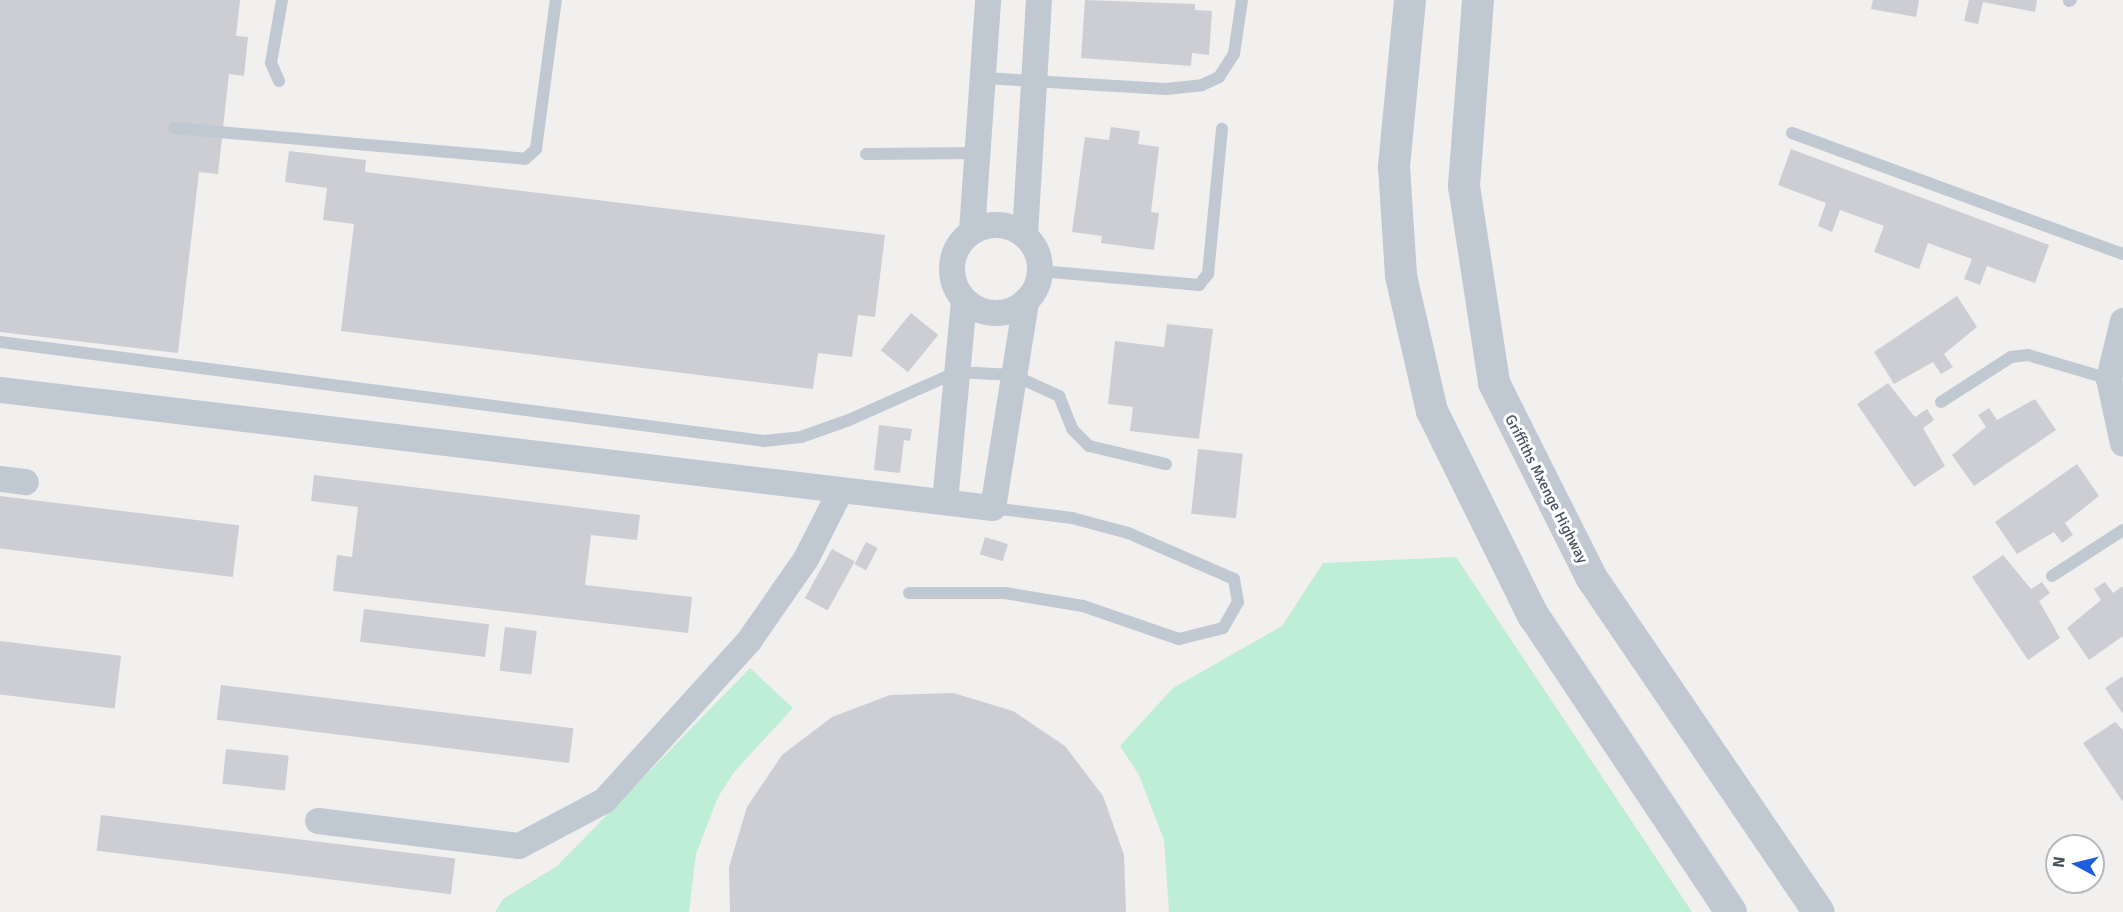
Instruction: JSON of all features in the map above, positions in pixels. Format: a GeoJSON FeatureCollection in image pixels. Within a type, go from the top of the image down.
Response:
{"type":"FeatureCollection","features":[{"type":"Feature","properties":{"kind":"street"},"geometry":{"type":"LineString","coordinates":[[1025,235],[1039,0]]}},
{"type":"Feature","properties":{"kind":"street"},"geometry":{"type":"LineString","coordinates":[[1410,0],[1394,167],[1401,276],[1432,411],[1533,615],[1731,912]]}},
{"type":"Feature","properties":{"kind":"street","name":"Griffiths Mxenge Highway"},"geometry":{"type":"LineString","coordinates":[[1478,0],[1464,186],[1494,383],[1591,577],[1819,912]]}},
{"type":"Feature","properties":{"kind":"street"},"geometry":{"type":"LineString","coordinates":[[983,6],[984,78],[981,153],[972,231],[951,263],[953,283],[964,301],[983,312],[1006,313],[1026,302]]}},
{"type":"Feature","properties":{"kind":"street"},"geometry":{"type":"LineString","coordinates":[[0,390],[993,508],[1026,302],[1040,272],[1037,251],[1025,235],[1008,226],[972,231]]}},
{"type":"Feature","properties":{"kind":"street"},"geometry":{"type":"LineString","coordinates":[[945,502],[964,301]]}},
{"type":"Feature","properties":{"kind":"street"},"geometry":{"type":"LineString","coordinates":[[2122,326],[2109,379],[2123,444]]}},
{"type":"Feature","properties":{"kind":"street"},"geometry":{"type":"LineString","coordinates":[[0,479],[26,482]]}},
{"type":"Feature","properties":{"kind":"street"},"geometry":{"type":"LineString","coordinates":[[318,821],[519,846],[604,801],[749,641],[806,559],[841,490]]}},
{"type":"Feature","properties":{"kind":"lane"},"geometry":{"type":"LineString","coordinates":[[279,81],[272,63],[282,0]]}},
{"type":"Feature","properties":{"kind":"lane"},"geometry":{"type":"LineString","coordinates":[[174,128],[516,160],[536,149],[556,0]]}},
{"type":"Feature","properties":{"kind":"lane"},"geometry":{"type":"LineString","coordinates":[[984,78],[1033,78],[1166,89],[1202,86],[1219,76],[1234,54],[1242,0]]}},
{"type":"Feature","properties":{"kind":"lane"},"geometry":{"type":"LineString","coordinates":[[1040,272],[1199,285],[1208,274],[1222,129]]}},
{"type":"Feature","properties":{"kind":"lane"},"geometry":{"type":"LineString","coordinates":[[1792,133],[2123,254]]}},
{"type":"Feature","properties":{"kind":"lane"},"geometry":{"type":"LineString","coordinates":[[866,154],[981,153]]}},
{"type":"Feature","properties":{"kind":"lane"},"geometry":{"type":"LineString","coordinates":[[0,342],[764,441],[801,437],[849,420],[957,372],[1013,375],[1059,396],[1072,429],[1089,446],[1166,464]]}},
{"type":"Feature","properties":{"kind":"lane"},"geometry":{"type":"LineString","coordinates":[[1941,402],[2011,357],[2028,355],[2109,379]]}},
{"type":"Feature","properties":{"kind":"lane"},"geometry":{"type":"LineString","coordinates":[[909,593],[1017,594],[1083,606],[1179,639],[1223,628],[1238,602],[1234,579],[1128,533],[1072,518],[993,508]]}},
{"type":"Feature","properties":{"kind":"lane"},"geometry":{"type":"LineString","coordinates":[[2052,576],[2123,530]]}},
{"type":"Feature","properties":{"kind":"green space"},"geometry":{"type":"Polygon","coordinates":[[[1456,557],[1692,912],[1169,912],[1164,840],[1139,775],[1120,746],[1173,688],[1282,626],[1323,563],[1456,557]]]}},
{"type":"Feature","properties":{"kind":"green space"},"geometry":{"type":"Polygon","coordinates":[[[750,668],[793,708],[735,771],[718,797],[696,854],[689,912],[495,912],[503,899],[557,866],[750,668]]]}},
{"type":"Feature","properties":{"kind":"building"},"geometry":{"type":"Polygon","coordinates":[[[0,0],[240,0],[236,36],[248,37],[244,76],[229,74],[218,174],[199,172],[178,353],[0,332],[0,0]]]}},
{"type":"Feature","properties":{"kind":"building"},"geometry":{"type":"Polygon","coordinates":[[[1085,0],[1195,4],[1195,10],[1212,11],[1209,55],[1192,53],[1191,66],[1081,58],[1085,0]]]}},
{"type":"Feature","properties":{"kind":"building"},"geometry":{"type":"Polygon","coordinates":[[[1873,0],[1919,0],[1916,17],[1871,9],[1873,0]]]}},
{"type":"Feature","properties":{"kind":"building"},"geometry":{"type":"Polygon","coordinates":[[[1969,0],[2037,0],[2035,12],[1983,2],[1978,24],[1964,21],[1969,0]]]}},
{"type":"Feature","properties":{"kind":"building"},"geometry":{"type":"Polygon","coordinates":[[[1111,127],[1140,131],[1138,144],[1159,147],[1151,212],[1159,213],[1154,250],[1101,243],[1102,236],[1072,232],[1085,137],[1109,140],[1111,127]]]}},
{"type":"Feature","properties":{"kind":"building"},"geometry":{"type":"Polygon","coordinates":[[[1791,149],[2049,245],[2035,283],[1987,266],[1980,285],[1964,279],[1972,259],[1928,243],[1919,269],[1874,252],[1884,226],[1840,210],[1832,232],[1818,226],[1826,203],[1778,185],[1791,149]]]}},
{"type":"Feature","properties":{"kind":"building"},"geometry":{"type":"Polygon","coordinates":[[[289,151],[366,160],[365,172],[885,235],[875,317],[858,315],[852,357],[818,353],[813,389],[341,331],[354,224],[323,220],[327,188],[285,182],[289,151]]]}},
{"type":"Feature","properties":{"kind":"building"},"geometry":{"type":"Polygon","coordinates":[[[1957,296],[1977,327],[1944,354],[1953,367],[1941,374],[1933,362],[1894,384],[1874,352],[1957,296]]]}},
{"type":"Feature","properties":{"kind":"building"},"geometry":{"type":"Polygon","coordinates":[[[911,313],[938,335],[908,372],[881,350],[911,313]]]}},
{"type":"Feature","properties":{"kind":"building"},"geometry":{"type":"Polygon","coordinates":[[[1167,324],[1213,329],[1199,439],[1130,431],[1133,407],[1108,404],[1115,341],[1164,347],[1167,324]]]}},
{"type":"Feature","properties":{"kind":"building"},"geometry":{"type":"Polygon","coordinates":[[[1888,383],[1915,417],[1927,409],[1934,420],[1923,428],[1945,466],[1914,487],[1857,404],[1888,383]]]}},
{"type":"Feature","properties":{"kind":"building"},"geometry":{"type":"Polygon","coordinates":[[[2035,399],[2056,430],[1974,486],[1952,455],[1986,427],[1978,415],[1989,408],[1997,420],[2035,399]]]}},
{"type":"Feature","properties":{"kind":"building"},"geometry":{"type":"Polygon","coordinates":[[[879,425],[912,429],[910,441],[904,440],[900,473],[874,470],[879,425]]]}},
{"type":"Feature","properties":{"kind":"building"},"geometry":{"type":"Polygon","coordinates":[[[1198,449],[1243,454],[1236,518],[1191,514],[1198,449]]]}},
{"type":"Feature","properties":{"kind":"building"},"geometry":{"type":"Polygon","coordinates":[[[2077,464],[2099,496],[2065,523],[2073,535],[2062,543],[2054,532],[2017,554],[1995,522],[2077,464]]]}},
{"type":"Feature","properties":{"kind":"building"},"geometry":{"type":"Polygon","coordinates":[[[314,475],[640,515],[637,540],[591,535],[585,585],[692,597],[688,633],[333,591],[337,555],[352,557],[358,507],[311,501],[314,475]]]}},
{"type":"Feature","properties":{"kind":"building"},"geometry":{"type":"Polygon","coordinates":[[[0,496],[239,525],[233,577],[0,548],[0,496]]]}},
{"type":"Feature","properties":{"kind":"building"},"geometry":{"type":"Polygon","coordinates":[[[985,537],[1008,544],[1003,561],[980,554],[985,537]]]}},
{"type":"Feature","properties":{"kind":"building"},"geometry":{"type":"Polygon","coordinates":[[[866,542],[878,548],[866,570],[855,564],[866,542]]]}},
{"type":"Feature","properties":{"kind":"building"},"geometry":{"type":"Polygon","coordinates":[[[832,549],[855,562],[828,611],[805,598],[832,549]]]}},
{"type":"Feature","properties":{"kind":"building"},"geometry":{"type":"Polygon","coordinates":[[[2003,555],[2031,589],[2042,582],[2050,593],[2039,601],[2060,638],[2028,660],[1972,577],[2003,555]]]}},
{"type":"Feature","properties":{"kind":"building"},"geometry":{"type":"Polygon","coordinates":[[[2105,582],[2113,593],[2123,586],[2123,636],[2089,660],[2067,628],[2101,600],[2094,589],[2105,582]]]}},
{"type":"Feature","properties":{"kind":"building"},"geometry":{"type":"Polygon","coordinates":[[[364,609],[489,624],[485,657],[360,642],[364,609]]]}},
{"type":"Feature","properties":{"kind":"building"},"geometry":{"type":"Polygon","coordinates":[[[505,627],[537,631],[531,675],[500,671],[505,627]]]}},
{"type":"Feature","properties":{"kind":"building"},"geometry":{"type":"Polygon","coordinates":[[[0,641],[121,656],[115,708],[0,694],[0,641]]]}},
{"type":"Feature","properties":{"kind":"building"},"geometry":{"type":"Polygon","coordinates":[[[2123,676],[2123,714],[2105,688],[2123,676]]]}},
{"type":"Feature","properties":{"kind":"building"},"geometry":{"type":"Polygon","coordinates":[[[221,685],[573,728],[569,763],[217,720],[221,685]]]}},
{"type":"Feature","properties":{"kind":"building"},"geometry":{"type":"Polygon","coordinates":[[[953,693],[1013,711],[1065,746],[1103,796],[1124,855],[1126,912],[730,912],[729,867],[747,807],[782,755],[832,717],[890,695],[953,693]]]}},
{"type":"Feature","properties":{"kind":"building"},"geometry":{"type":"Polygon","coordinates":[[[2115,722],[2123,730],[2123,802],[2083,743],[2115,722]]]}},
{"type":"Feature","properties":{"kind":"building"},"geometry":{"type":"Polygon","coordinates":[[[226,749],[289,756],[285,790],[222,784],[226,749]]]}},
{"type":"Feature","properties":{"kind":"building"},"geometry":{"type":"Polygon","coordinates":[[[101,815],[455,859],[451,894],[97,851],[101,815]]]}}]}
